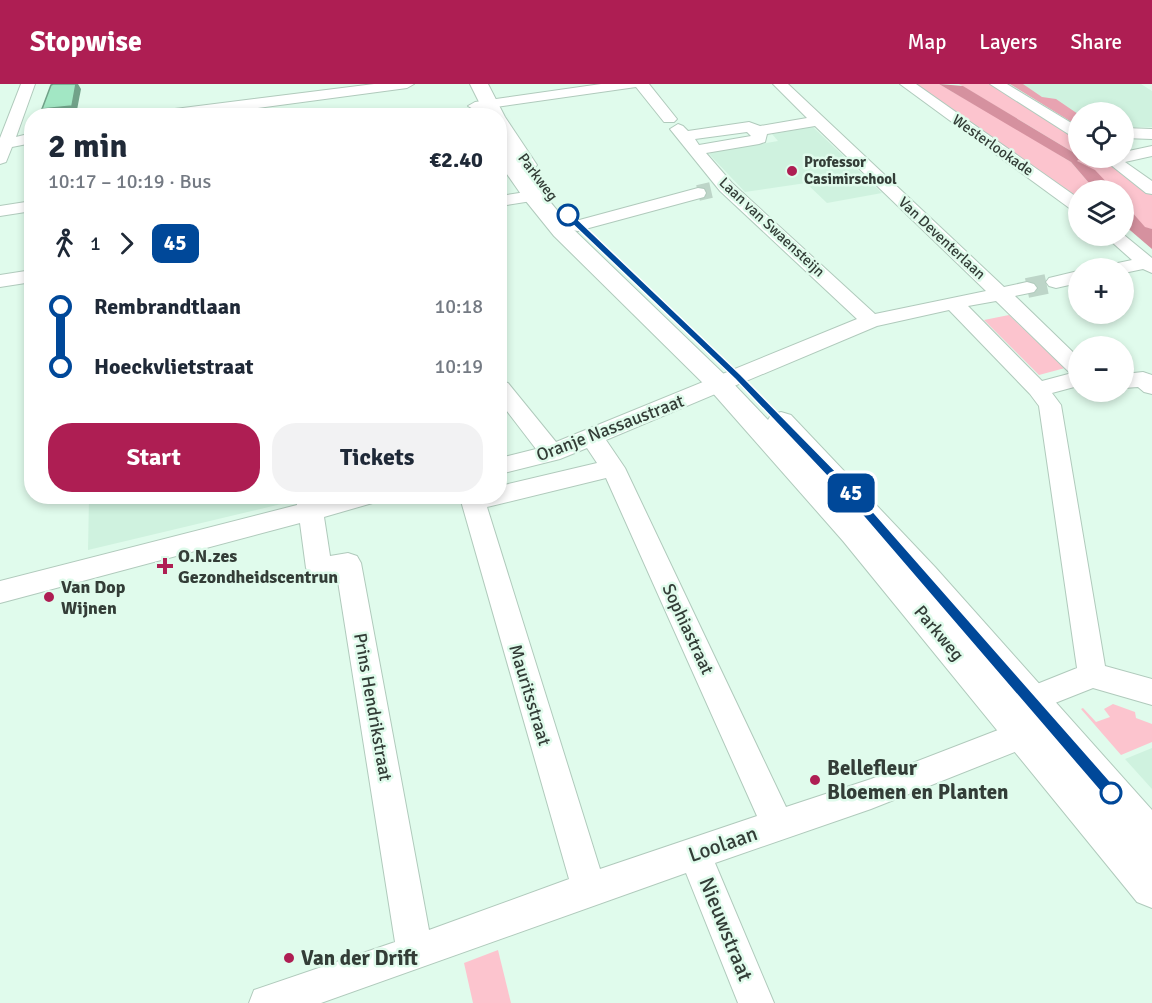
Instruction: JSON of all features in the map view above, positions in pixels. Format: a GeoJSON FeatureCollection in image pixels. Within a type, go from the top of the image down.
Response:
{"type":"FeatureCollection","features":[{"type":"Feature","properties":{"kind":"street"},"geometry":{"type":"LineString","coordinates":[[3,152],[28,84]]}},
{"type":"Feature","properties":{"kind":"street"},"geometry":{"type":"LineString","coordinates":[[221,108],[407,84]]}},
{"type":"Feature","properties":{"kind":"street","name":"Parkweg"},"geometry":{"type":"LineString","coordinates":[[463,84],[484,108]]}},
{"type":"Feature","properties":{"kind":"street","name":"Parkweg"},"geometry":{"type":"LineString","coordinates":[[479,84],[486,108]]}},
{"type":"Feature","properties":{"kind":"street"},"geometry":{"type":"LineString","coordinates":[[507,109],[632,84]]}},
{"type":"Feature","properties":{"kind":"street","name":"Laan van Swaensteijn"},"geometry":{"type":"LineString","coordinates":[[640,84],[681,133],[711,190],[871,321]]}},
{"type":"Feature","properties":{"kind":"street","name":"Van Deventerlaan"},"geometry":{"type":"LineString","coordinates":[[780,84],[1068,358]]}},
{"type":"Feature","properties":{"kind":"street","name":"Westerlookade"},"geometry":{"type":"LineString","coordinates":[[907,84],[1068,199]]}},
{"type":"Feature","properties":{"kind":"street"},"geometry":{"type":"LineString","coordinates":[[997,84],[1068,127]]}},
{"type":"Feature","properties":{"kind":"street"},"geometry":{"type":"LineString","coordinates":[[681,133],[759,139],[759,131],[819,121]]}},
{"type":"Feature","properties":{"kind":"street"},"geometry":{"type":"LineString","coordinates":[[1134,133],[1152,134]]}},
{"type":"Feature","properties":{"kind":"street","name":"Parkweg"},"geometry":{"type":"LineString","coordinates":[[507,138],[578,226],[729,381]]}},
{"type":"Feature","properties":{"kind":"street"},"geometry":{"type":"LineString","coordinates":[[3,152],[24,142]]}},
{"type":"Feature","properties":{"kind":"street"},"geometry":{"type":"LineString","coordinates":[[1134,155],[1152,151]]}},
{"type":"Feature","properties":{"kind":"street","name":"Parkweg"},"geometry":{"type":"LineString","coordinates":[[507,161],[532,196],[582,252],[729,381],[850,493],[1028,717],[1152,887]]}},
{"type":"Feature","properties":{"kind":"street"},"geometry":{"type":"LineString","coordinates":[[1128,168],[1152,189]]}},
{"type":"Feature","properties":{"kind":"street"},"geometry":{"type":"LineString","coordinates":[[578,226],[711,190]]}},
{"type":"Feature","properties":{"kind":"street"},"geometry":{"type":"LineString","coordinates":[[507,200],[532,196]]}},
{"type":"Feature","properties":{"kind":"street"},"geometry":{"type":"LineString","coordinates":[[0,211],[24,207]]}},
{"type":"Feature","properties":{"kind":"street"},"geometry":{"type":"LineString","coordinates":[[1126,246],[1150,265]]}},
{"type":"Feature","properties":{"kind":"street"},"geometry":{"type":"LineString","coordinates":[[1134,267],[1150,265]]}},
{"type":"Feature","properties":{"kind":"street"},"geometry":{"type":"LineString","coordinates":[[0,281],[24,277]]}},
{"type":"Feature","properties":{"kind":"street"},"geometry":{"type":"LineString","coordinates":[[1056,282],[1068,279]]}},
{"type":"Feature","properties":{"kind":"street","name":"Oranje Nassaustraat"},"geometry":{"type":"LineString","coordinates":[[507,464],[552,453],[592,438],[871,321],[1027,288]]}},
{"type":"Feature","properties":{"kind":"street"},"geometry":{"type":"LineString","coordinates":[[954,304],[1038,388],[1050,405],[1092,675],[1152,692]]}},
{"type":"Feature","properties":{"kind":"street"},"geometry":{"type":"LineString","coordinates":[[1134,380],[1143,379],[1152,387]]}},
{"type":"Feature","properties":{"kind":"street"},"geometry":{"type":"LineString","coordinates":[[1038,388],[1068,381]]}},
{"type":"Feature","properties":{"kind":"street"},"geometry":{"type":"LineString","coordinates":[[507,397],[552,453]]}},
{"type":"Feature","properties":{"kind":"street","name":"Sophiastraat"},"geometry":{"type":"LineString","coordinates":[[592,438],[613,468],[778,825]]}},
{"type":"Feature","properties":{"kind":"street","name":"Oranje Nassaustraat"},"geometry":{"type":"LineString","coordinates":[[507,493],[613,468]]}},
{"type":"Feature","properties":{"kind":"street"},"geometry":{"type":"LineString","coordinates":[[0,592],[306,504]]}},
{"type":"Feature","properties":{"kind":"street","name":"Prins Hendrikstraat"},"geometry":{"type":"LineString","coordinates":[[309,504],[319,568],[348,562],[415,953]]}},
{"type":"Feature","properties":{"kind":"street","name":"Mauritsstraat"},"geometry":{"type":"LineString","coordinates":[[490,504],[589,889]]}},
{"type":"Feature","properties":{"kind":"street","name":"Loolaan"},"geometry":{"type":"LineString","coordinates":[[267,1003],[415,953],[589,889],[871,794],[1028,717],[1092,675]]}},
{"type":"Feature","properties":{"kind":"street","name":"Parkweg"},"geometry":{"type":"LineString","coordinates":[[1028,717],[1152,841]]}},
{"type":"Feature","properties":{"kind":"street","name":"Nieuwstraat"},"geometry":{"type":"LineString","coordinates":[[695,854],[756,1003]]}},
{"type":"Feature","properties":{"kind":"shaded area"},"geometry":{"type":"Polygon","coordinates":[[[914,84],[939,84],[1068,160],[1068,168],[1076,168],[1086,180],[1068,180],[1068,193],[914,84]]]}},
{"type":"Feature","properties":{"kind":"shaded area"},"geometry":{"type":"Polygon","coordinates":[[[939,84],[963,86],[1068,149],[1068,160],[939,84]]]}},
{"type":"Feature","properties":{"kind":"shaded area"},"geometry":{"type":"Polygon","coordinates":[[[959,84],[991,84],[1068,133],[1068,149],[959,84]]]}},
{"type":"Feature","properties":{"kind":"shaded area"},"geometry":{"type":"Polygon","coordinates":[[[1010,84],[1141,84],[1152,91],[1152,127],[1134,127],[1134,102],[1068,102],[1068,120],[1010,84]]]}},
{"type":"Feature","properties":{"kind":"shaded area"},"geometry":{"type":"Polygon","coordinates":[[[1010,84],[1023,84],[1042,97],[1056,99],[1068,107],[1068,120],[1010,84]]]}},
{"type":"Feature","properties":{"kind":"shaded area","name":"Professor Casimirschool"},"geometry":{"type":"Polygon","coordinates":[[[813,127],[882,193],[827,203],[806,183],[745,192],[709,154],[778,141],[772,134],[813,127]]]}},
{"type":"Feature","properties":{"kind":"shaded area"},"geometry":{"type":"Polygon","coordinates":[[[1076,168],[1091,168],[1104,180],[1086,180],[1076,168]]]}},
{"type":"Feature","properties":{"kind":"shaded area"},"geometry":{"type":"Polygon","coordinates":[[[1086,168],[1117,168],[1133,180],[1103,180],[1086,168]]]}},
{"type":"Feature","properties":{"kind":"shaded area"},"geometry":{"type":"Polygon","coordinates":[[[1134,180],[1152,194],[1152,229],[1145,228],[1134,215],[1134,180]]]}},
{"type":"Feature","properties":{"kind":"shaded area"},"geometry":{"type":"Polygon","coordinates":[[[1134,214],[1145,227],[1152,229],[1152,249],[1134,234],[1134,214]]]}},
{"type":"Feature","properties":{"kind":"shaded area"},"geometry":{"type":"Polygon","coordinates":[[[1009,315],[1065,368],[1039,375],[984,320],[1009,315]]]}},
{"type":"Feature","properties":{"kind":"shaded area"},"geometry":{"type":"Polygon","coordinates":[[[89,504],[281,504],[88,550],[89,504]]]}},
{"type":"Feature","properties":{"kind":"shaded area"},"geometry":{"type":"Polygon","coordinates":[[[1113,704],[1135,712],[1136,718],[1152,724],[1152,742],[1121,755],[1081,709],[1083,708],[1096,722],[1110,717],[1104,709],[1113,704]]]}},
{"type":"Feature","properties":{"kind":"shaded area"},"geometry":{"type":"Polygon","coordinates":[[[1152,748],[1152,789],[1125,759],[1152,748]]]}},
{"type":"Feature","properties":{"kind":"shaded area"},"geometry":{"type":"Polygon","coordinates":[[[498,950],[511,1003],[473,1003],[464,963],[498,950]]]}},
{"type":"Feature","properties":{"kind":"building"},"geometry":{"type":"Polygon","coordinates":[[[76,84],[72,106],[42,108],[51,85],[76,84]]]}},
{"type":"Feature","properties":{"kind":"tunnel"},"geometry":{"type":"LineString","coordinates":[[698,193],[711,190]]}},
{"type":"Feature","properties":{"kind":"tunnel"},"geometry":{"type":"LineString","coordinates":[[1027,288],[1056,282]]}},
{"type":"Feature","properties":{"kind":"bus line","name":"45"},"geometry":{"type":"LineString","coordinates":[[568,215],[738,377],[850,493],[1032,699],[1111,793]]}},
{"type":"Feature","properties":{"kind":"place","name":"Professor Casimirschool"},"geometry":{"type":"Point","coordinates":[792,171]}},
{"type":"Feature","properties":{"kind":"place","name":"O.N.zes Gezondheidscentrun"},"geometry":{"type":"Point","coordinates":[165,566]}},
{"type":"Feature","properties":{"kind":"place","name":"Van Dop Wijnen"},"geometry":{"type":"Point","coordinates":[49,597]}},
{"type":"Feature","properties":{"kind":"place","name":"Bellefleur Bloemen en Planten"},"geometry":{"type":"Point","coordinates":[815,780]}},
{"type":"Feature","properties":{"kind":"place","name":"Van der Drift"},"geometry":{"type":"Point","coordinates":[289,958]}}]}
